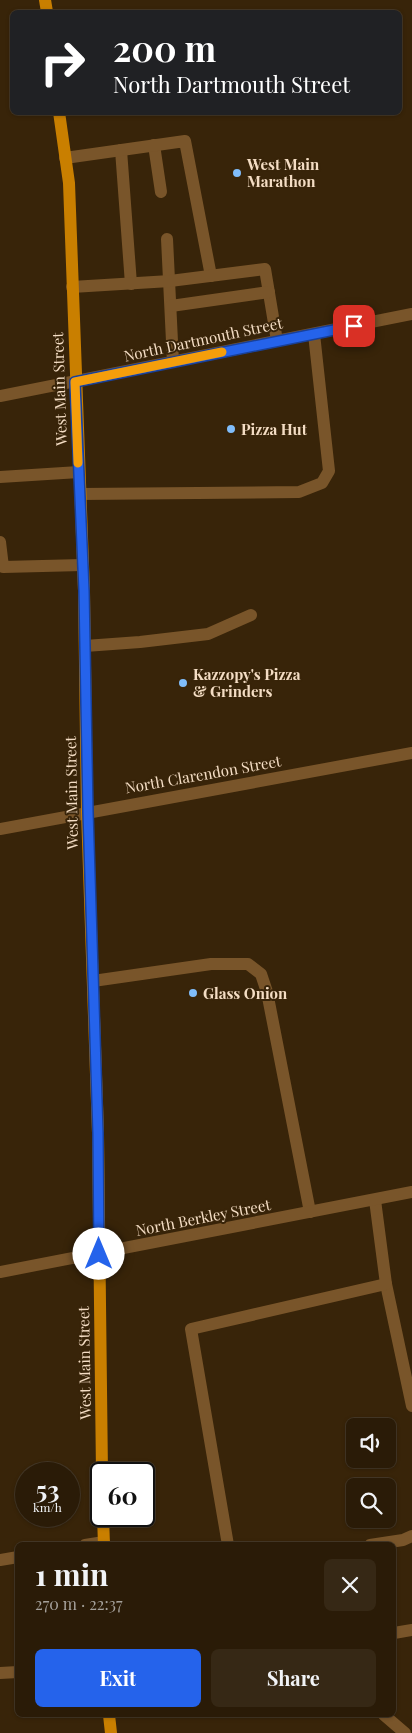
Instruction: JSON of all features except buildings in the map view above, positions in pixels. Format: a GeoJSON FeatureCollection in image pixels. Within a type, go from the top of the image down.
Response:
{"type":"FeatureCollection","features":[{"type":"Feature","properties":{"kind":"main road","name":"West Main Street"},"geometry":{"type":"LineString","coordinates":[[60,115],[69,183],[85,646],[98,1133],[102,1462]]}},
{"type":"Feature","properties":{"kind":"main road"},"geometry":{"type":"LineString","coordinates":[[103,1527],[104,1542]]}},
{"type":"Feature","properties":{"kind":"main road"},"geometry":{"type":"LineString","coordinates":[[109,1717],[111,1733]]}},
{"type":"Feature","properties":{"kind":"street"},"geometry":{"type":"LineString","coordinates":[[65,158],[185,140],[211,276]]}},
{"type":"Feature","properties":{"kind":"street"},"geometry":{"type":"LineString","coordinates":[[154,145],[161,192]]}},
{"type":"Feature","properties":{"kind":"street"},"geometry":{"type":"LineString","coordinates":[[121,150],[131,284]]}},
{"type":"Feature","properties":{"kind":"street"},"geometry":{"type":"LineString","coordinates":[[167,239],[173,362]]}},
{"type":"Feature","properties":{"kind":"street"},"geometry":{"type":"LineString","coordinates":[[72,287],[131,284],[265,269],[277,340]]}},
{"type":"Feature","properties":{"kind":"street"},"geometry":{"type":"LineString","coordinates":[[171,306],[269,292]]}},
{"type":"Feature","properties":{"kind":"street","name":"North Dartmouth Street"},"geometry":{"type":"LineString","coordinates":[[0,396],[412,314]]}},
{"type":"Feature","properties":{"kind":"street"},"geometry":{"type":"LineString","coordinates":[[80,494],[300,492],[322,483],[330,471],[314,334]]}},
{"type":"Feature","properties":{"kind":"street"},"geometry":{"type":"LineString","coordinates":[[0,477],[79,472]]}},
{"type":"Feature","properties":{"kind":"street"},"geometry":{"type":"LineString","coordinates":[[0,542],[3,567],[82,565]]}},
{"type":"Feature","properties":{"kind":"street"},"geometry":{"type":"LineString","coordinates":[[85,646],[208,634],[250,615]]}},
{"type":"Feature","properties":{"kind":"street","name":"North Clarendon Street"},"geometry":{"type":"LineString","coordinates":[[0,829],[412,753]]}},
{"type":"Feature","properties":{"kind":"street"},"geometry":{"type":"LineString","coordinates":[[93,981],[211,964],[248,964],[262,974],[310,1212]]}},
{"type":"Feature","properties":{"kind":"street","name":"North Berkley Street"},"geometry":{"type":"LineString","coordinates":[[0,1272],[412,1192]]}},
{"type":"Feature","properties":{"kind":"street"},"geometry":{"type":"LineString","coordinates":[[375,1200],[386,1284],[412,1406]]}},
{"type":"Feature","properties":{"kind":"street"},"geometry":{"type":"LineString","coordinates":[[227,1542],[191,1329],[386,1284]]}},
{"type":"Feature","properties":{"kind":"street"},"geometry":{"type":"LineString","coordinates":[[390,1542],[403,1540],[412,1536]]}},
{"type":"Feature","properties":{"kind":"street"},"geometry":{"type":"LineString","coordinates":[[0,1560],[15,1558]]}},
{"type":"Feature","properties":{"kind":"street"},"geometry":{"type":"LineString","coordinates":[[396,1633],[412,1630]]}},
{"type":"Feature","properties":{"kind":"street"},"geometry":{"type":"LineString","coordinates":[[0,1673],[15,1672]]}},
{"type":"Feature","properties":{"kind":"street"},"geometry":{"type":"LineString","coordinates":[[386,1717],[405,1733]]}},
{"type":"Feature","properties":{"kind":"slow traffic"},"geometry":{"type":"LineString","coordinates":[[78,463],[75,382],[222,352]]}},
{"type":"Feature","properties":{"kind":"place","name":"West Main Marathon"},"geometry":{"type":"Point","coordinates":[237,173]}},
{"type":"Feature","properties":{"kind":"place","name":"Pizza Hut"},"geometry":{"type":"Point","coordinates":[231,429]}},
{"type":"Feature","properties":{"kind":"place","name":"Kazzopy's Pizza & Grinders"},"geometry":{"type":"Point","coordinates":[183,683]}},
{"type":"Feature","properties":{"kind":"place","name":"Glass Onion"},"geometry":{"type":"Point","coordinates":[193,993]}},
{"type":"Feature","properties":{"kind":"route"},"geometry":{"type":"LineString","coordinates":[[99,1254],[98,1133],[88,812],[84,591],[75,382],[354,326]]}}]}
